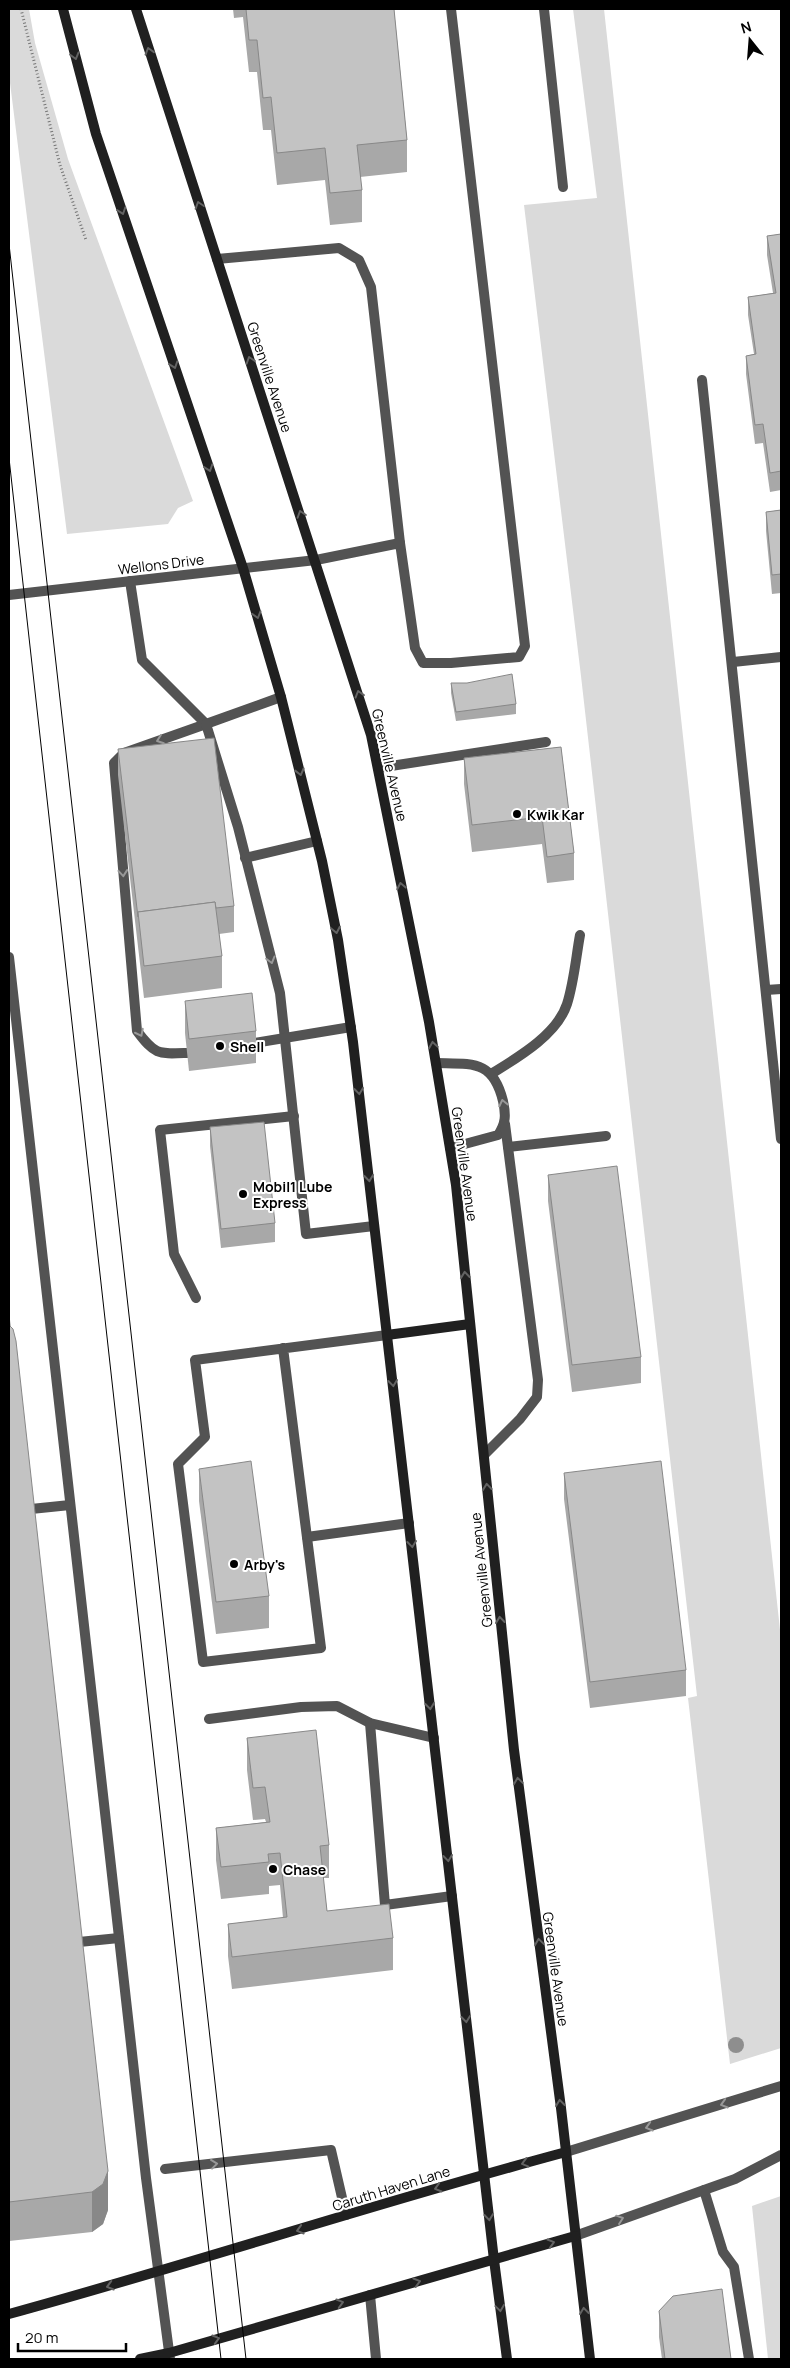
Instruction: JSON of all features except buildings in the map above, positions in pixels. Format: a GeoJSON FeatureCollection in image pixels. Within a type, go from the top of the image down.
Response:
{"type":"FeatureCollection","features":[{"type":"Feature","properties":{"kind":"main road"},"geometry":{"type":"LineString","coordinates":[[63,9],[96,134],[243,568],[281,697],[317,841],[338,940],[351,1027],[388,1335],[507,2359]]}},
{"type":"Feature","properties":{"kind":"main road","name":"Greenville Avenue"},"geometry":{"type":"LineString","coordinates":[[136,9],[316,560],[371,735],[436,1063],[456,1185],[514,1750],[566,2152],[590,2359]]}},
{"type":"Feature","properties":{"kind":"main road"},"geometry":{"type":"LineString","coordinates":[[388,1335],[470,1324]]}},
{"type":"Feature","properties":{"kind":"main road","name":"Caruth Haven Lane"},"geometry":{"type":"LineString","coordinates":[[9,2314],[157,2273],[484,2174],[566,2152]]}},
{"type":"Feature","properties":{"kind":"main road"},"geometry":{"type":"LineString","coordinates":[[140,2359],[170,2356],[370,2295],[575,2236]]}},
{"type":"Feature","properties":{"kind":"street"},"geometry":{"type":"LineString","coordinates":[[217,258],[339,248],[359,260],[371,287],[400,543],[415,648],[423,663],[451,663],[519,657],[525,646],[451,9]]}},
{"type":"Feature","properties":{"kind":"street"},"geometry":{"type":"LineString","coordinates":[[544,9],[563,187]]}},
{"type":"Feature","properties":{"kind":"street"},"geometry":{"type":"LineString","coordinates":[[702,380],[733,662],[781,1139]]}},
{"type":"Feature","properties":{"kind":"street","name":"Wellons Drive"},"geometry":{"type":"LineString","coordinates":[[9,595],[316,560],[400,543]]}},
{"type":"Feature","properties":{"kind":"street"},"geometry":{"type":"LineString","coordinates":[[130,581],[142,660],[206,724],[245,858],[280,993],[306,1234],[374,1226]]}},
{"type":"Feature","properties":{"kind":"street"},"geometry":{"type":"LineString","coordinates":[[733,662],[781,657]]}},
{"type":"Feature","properties":{"kind":"street"},"geometry":{"type":"LineString","coordinates":[[187,1053],[163,1054],[150,1049],[137,1031],[114,763],[124,753],[281,697]]}},
{"type":"Feature","properties":{"kind":"street"},"geometry":{"type":"LineString","coordinates":[[378,768],[546,742]]}},
{"type":"Feature","properties":{"kind":"street"},"geometry":{"type":"LineString","coordinates":[[245,858],[317,841]]}},
{"type":"Feature","properties":{"kind":"street"},"geometry":{"type":"LineString","coordinates":[[491,1074],[534,1047],[561,1016],[567,1004],[580,935]]}},
{"type":"Feature","properties":{"kind":"street"},"geometry":{"type":"LineString","coordinates":[[9,957],[157,2273],[170,2356]]}},
{"type":"Feature","properties":{"kind":"street"},"geometry":{"type":"LineString","coordinates":[[766,990],[781,989]]}},
{"type":"Feature","properties":{"kind":"street"},"geometry":{"type":"LineString","coordinates":[[254,1043],[351,1027]]}},
{"type":"Feature","properties":{"kind":"street"},"geometry":{"type":"LineString","coordinates":[[436,1063],[472,1064],[491,1074],[499,1086],[505,1111],[505,1124],[538,1380],[537,1397],[526,1412],[484,1455]]}},
{"type":"Feature","properties":{"kind":"street"},"geometry":{"type":"LineString","coordinates":[[196,1298],[174,1254],[160,1130],[294,1116]]}},
{"type":"Feature","properties":{"kind":"street"},"geometry":{"type":"LineString","coordinates":[[450,1148],[498,1135],[505,1124]]}},
{"type":"Feature","properties":{"kind":"street"},"geometry":{"type":"LineString","coordinates":[[508,1147],[606,1136]]}},
{"type":"Feature","properties":{"kind":"street"},"geometry":{"type":"LineString","coordinates":[[283,1348],[321,1648],[203,1662],[178,1464],[205,1437],[195,1360],[283,1348],[388,1335]]}},
{"type":"Feature","properties":{"kind":"street"},"geometry":{"type":"LineString","coordinates":[[31,1509],[70,1505]]}},
{"type":"Feature","properties":{"kind":"street"},"geometry":{"type":"LineString","coordinates":[[307,1537],[409,1524]]}},
{"type":"Feature","properties":{"kind":"street"},"geometry":{"type":"LineString","coordinates":[[209,1719],[301,1707],[337,1706],[370,1723],[434,1738]]}},
{"type":"Feature","properties":{"kind":"street"},"geometry":{"type":"LineString","coordinates":[[370,1723],[384,1905],[452,1896]]}},
{"type":"Feature","properties":{"kind":"street"},"geometry":{"type":"LineString","coordinates":[[79,1942],[119,1938]]}},
{"type":"Feature","properties":{"kind":"street","name":"Caruth Haven Lane"},"geometry":{"type":"LineString","coordinates":[[566,2152],[781,2086]]}},
{"type":"Feature","properties":{"kind":"street"},"geometry":{"type":"LineString","coordinates":[[165,2169],[331,2150],[346,2215]]}},
{"type":"Feature","properties":{"kind":"street"},"geometry":{"type":"LineString","coordinates":[[575,2236],[735,2179],[781,2155]]}},
{"type":"Feature","properties":{"kind":"street"},"geometry":{"type":"LineString","coordinates":[[704,2190],[723,2252],[734,2267],[749,2359]]}},
{"type":"Feature","properties":{"kind":"street"},"geometry":{"type":"LineString","coordinates":[[370,2295],[376,2359]]}},
{"type":"Feature","properties":{"kind":"path"},"geometry":{"type":"LineString","coordinates":[[21,9],[60,165],[86,240]]}},
{"type":"Feature","properties":{"kind":"shaded area"},"geometry":{"type":"Polygon","coordinates":[[[9,9],[29,9],[35,43],[68,159],[193,501],[178,508],[168,524],[67,534],[9,75],[9,9]]]}},
{"type":"Feature","properties":{"kind":"shaded area"},"geometry":{"type":"Polygon","coordinates":[[[573,9],[604,9],[781,1639],[781,2048],[730,2064],[688,1698],[697,1696],[581,676],[524,205],[597,198],[573,9]]]}},
{"type":"Feature","properties":{"kind":"shaded area"},"geometry":{"type":"Polygon","coordinates":[[[781,2196],[781,2359],[768,2359],[752,2206],[781,2196]]]}},
{"type":"Feature","properties":{"kind":"tram line"},"geometry":{"type":"LineString","coordinates":[[9,244],[246,2359]]}},
{"type":"Feature","properties":{"kind":"tram line"},"geometry":{"type":"LineString","coordinates":[[9,458],[221,2359]]}},
{"type":"Feature","properties":{"kind":"place","name":"Kwik Kar"},"geometry":{"type":"Point","coordinates":[517,814]}},
{"type":"Feature","properties":{"kind":"place","name":"Shell"},"geometry":{"type":"Point","coordinates":[220,1046]}},
{"type":"Feature","properties":{"kind":"place","name":"Mobil1 Lube Express"},"geometry":{"type":"Point","coordinates":[243,1194]}},
{"type":"Feature","properties":{"kind":"place","name":"Arby's"},"geometry":{"type":"Point","coordinates":[234,1564]}},
{"type":"Feature","properties":{"kind":"place","name":"Chase"},"geometry":{"type":"Point","coordinates":[273,1869]}}]}
